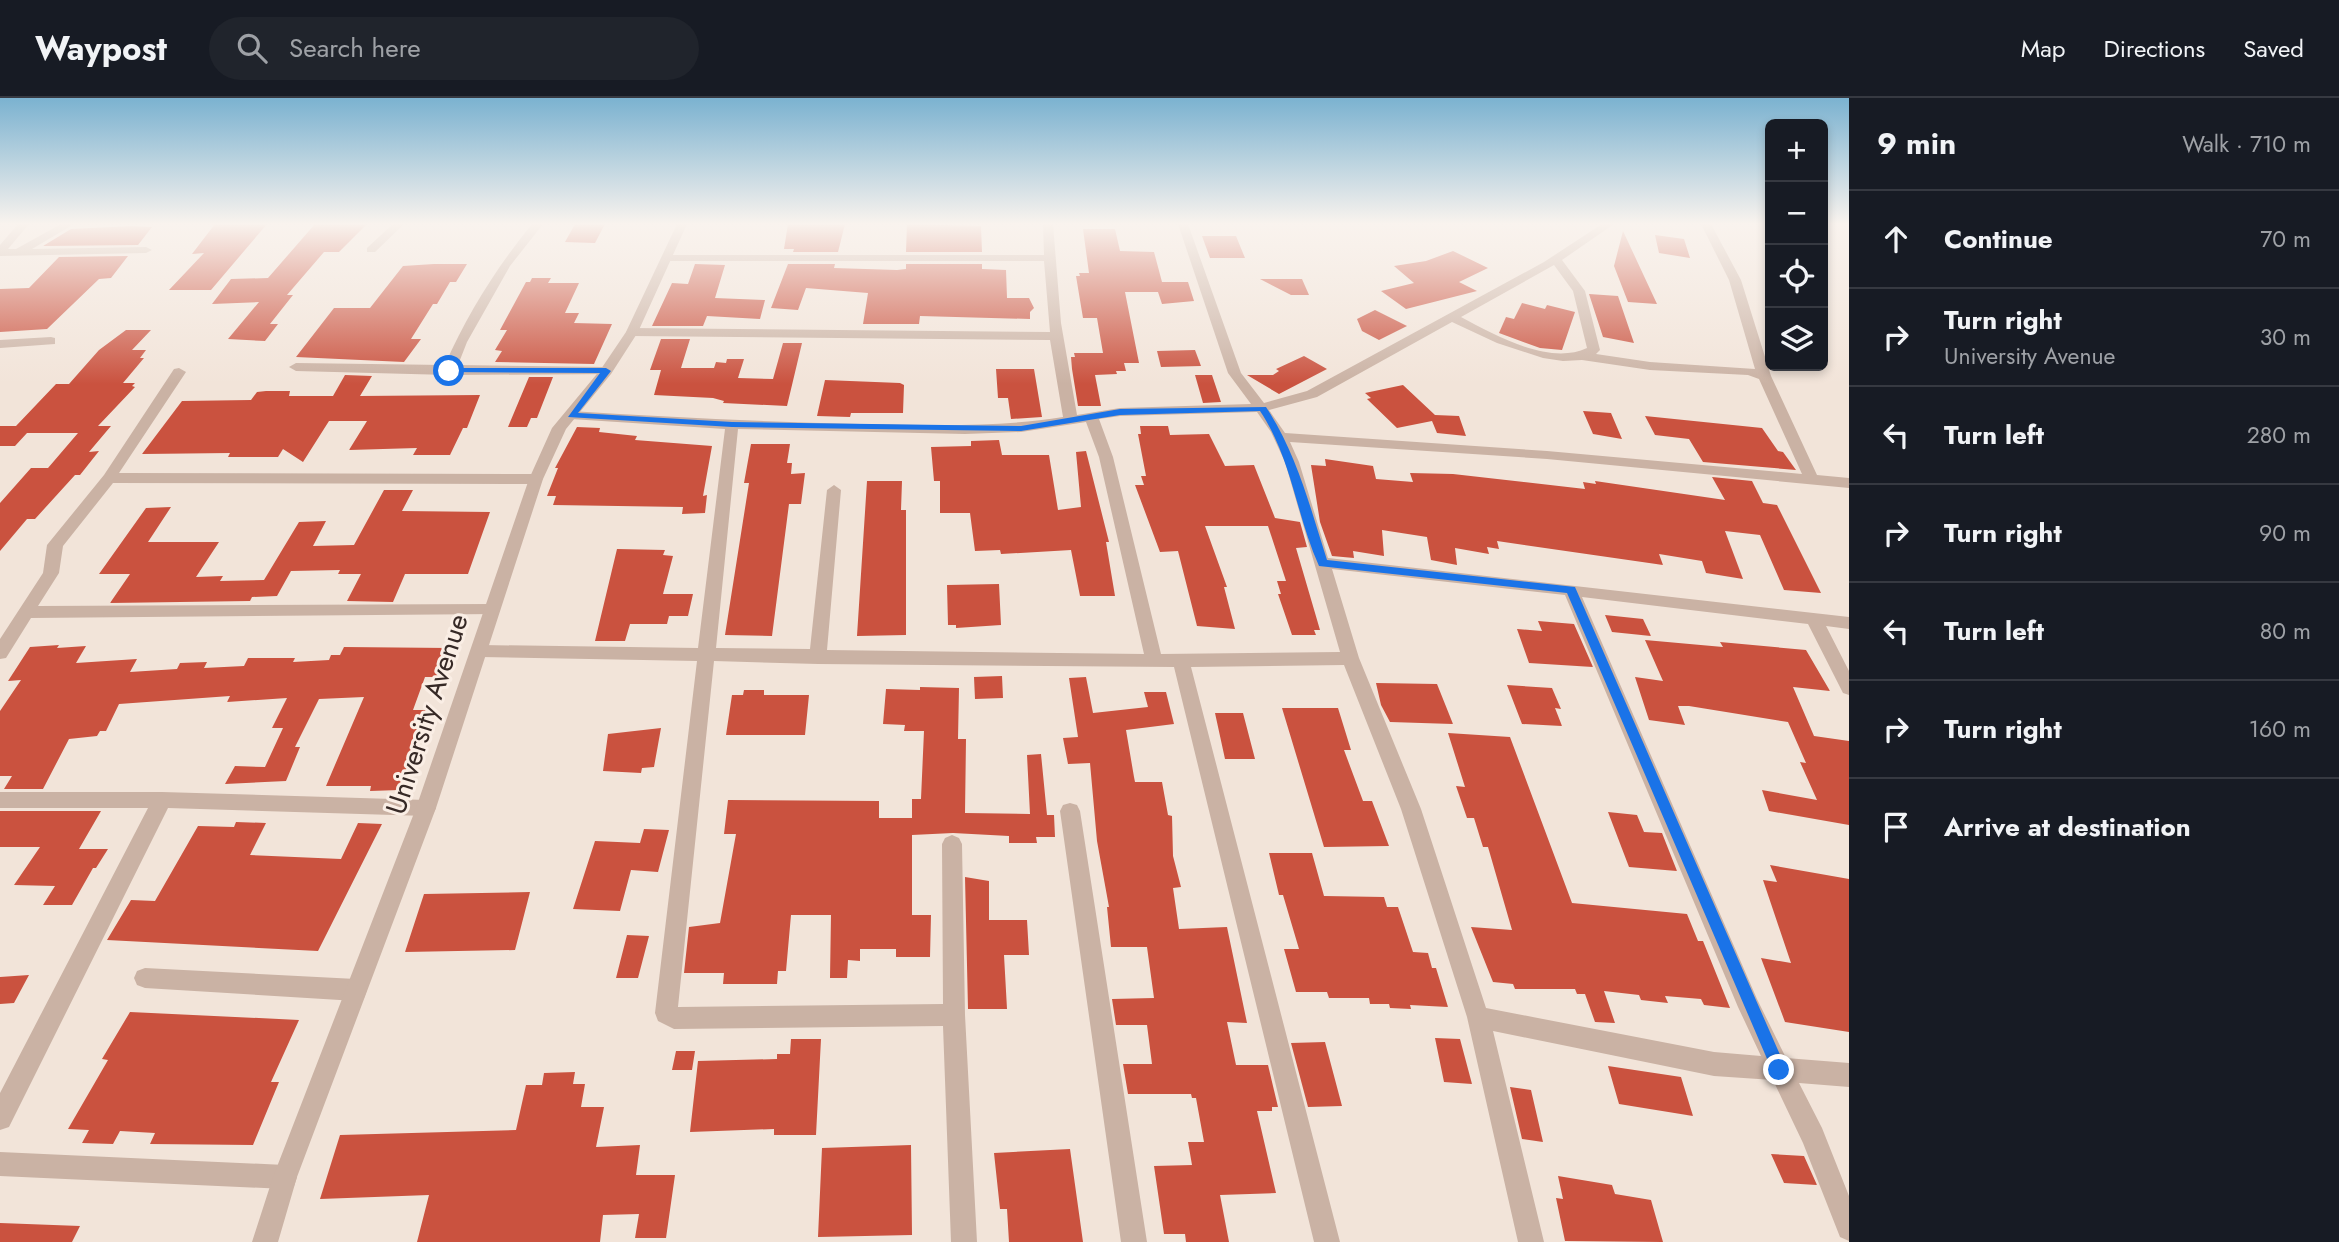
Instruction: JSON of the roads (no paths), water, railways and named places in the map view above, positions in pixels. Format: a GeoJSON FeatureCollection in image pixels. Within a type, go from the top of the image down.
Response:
{"type":"FeatureCollection","features":[{"type":"Feature","properties":{"kind":"street"},"geometry":{"type":"LineString","coordinates":[[449,371],[461,342],[498,277]]}},
{"type":"Feature","properties":{"kind":"street","name":"University Avenue"},"geometry":{"type":"LineString","coordinates":[[265,1242],[285,1177],[426,808],[481,651],[491,610],[536,479],[559,428],[606,371],[632,332],[658,277]]}},
{"type":"Feature","properties":{"kind":"street"},"geometry":{"type":"LineString","coordinates":[[1049,277],[1054,336],[1071,421]]}},
{"type":"Feature","properties":{"kind":"street"},"geometry":{"type":"LineString","coordinates":[[1202,277],[1235,373],[1263,408],[1281,437],[1323,564],[1350,658],[1411,809],[1478,1017],[1531,1242]]}},
{"type":"Feature","properties":{"kind":"street"},"geometry":{"type":"LineString","coordinates":[[571,415],[732,425],[965,430],[1021,428],[1120,412],[1263,408],[1312,394],[1522,277]]}},
{"type":"Feature","properties":{"kind":"street"},"geometry":{"type":"LineString","coordinates":[[1568,277],[1578,291],[1594,350],[1582,356]]}},
{"type":"Feature","properties":{"kind":"street"},"geometry":{"type":"LineString","coordinates":[[1734,277],[1765,376],[1812,480]]}},
{"type":"Feature","properties":{"kind":"street"},"geometry":{"type":"LineString","coordinates":[[1451,317],[1489,337],[1526,351],[1650,366],[1749,371],[1765,376]]}},
{"type":"Feature","properties":{"kind":"street"},"geometry":{"type":"LineString","coordinates":[[632,332],[1054,336]]}},
{"type":"Feature","properties":{"kind":"street"},"geometry":{"type":"LineString","coordinates":[[0,344],[51,341]]}},
{"type":"Feature","properties":{"kind":"street"},"geometry":{"type":"LineString","coordinates":[[296,368],[606,371]]}},
{"type":"Feature","properties":{"kind":"street"},"geometry":{"type":"LineString","coordinates":[[0,653],[7,633],[27,612],[51,573],[55,545],[109,478],[179,372]]}},
{"type":"Feature","properties":{"kind":"street"},"geometry":{"type":"LineString","coordinates":[[1093,418],[1106,457],[1154,660]]}},
{"type":"Feature","properties":{"kind":"street"},"geometry":{"type":"LineString","coordinates":[[732,425],[666,1013],[674,1018],[954,1015]]}},
{"type":"Feature","properties":{"kind":"street"},"geometry":{"type":"LineString","coordinates":[[1281,437],[1535,454],[1849,483]]}},
{"type":"Feature","properties":{"kind":"street"},"geometry":{"type":"LineString","coordinates":[[109,478],[536,479]]}},
{"type":"Feature","properties":{"kind":"street"},"geometry":{"type":"LineString","coordinates":[[818,658],[834,489]]}},
{"type":"Feature","properties":{"kind":"street"},"geometry":{"type":"LineString","coordinates":[[1323,564],[1849,623]]}},
{"type":"Feature","properties":{"kind":"street"},"geometry":{"type":"LineString","coordinates":[[1571,590],[1779,1070],[1813,1137],[1849,1228]]}},
{"type":"Feature","properties":{"kind":"street"},"geometry":{"type":"LineString","coordinates":[[27,612],[491,610]]}},
{"type":"Feature","properties":{"kind":"street"},"geometry":{"type":"LineString","coordinates":[[1814,620],[1849,688]]}},
{"type":"Feature","properties":{"kind":"street"},"geometry":{"type":"LineString","coordinates":[[481,651],[708,657],[1181,662],[1350,658]]}},
{"type":"Feature","properties":{"kind":"street"},"geometry":{"type":"LineString","coordinates":[[1181,662],[1327,1242]]}},
{"type":"Feature","properties":{"kind":"street"},"geometry":{"type":"LineString","coordinates":[[0,800],[162,800],[426,808]]}},
{"type":"Feature","properties":{"kind":"street"},"geometry":{"type":"LineString","coordinates":[[0,1118],[162,800]]}},
{"type":"Feature","properties":{"kind":"street"},"geometry":{"type":"LineString","coordinates":[[1070,811],[1134,1242]]}},
{"type":"Feature","properties":{"kind":"street"},"geometry":{"type":"LineString","coordinates":[[952,844],[954,1015],[964,1242]]}},
{"type":"Feature","properties":{"kind":"street"},"geometry":{"type":"LineString","coordinates":[[145,978],[356,990]]}},
{"type":"Feature","properties":{"kind":"street"},"geometry":{"type":"LineString","coordinates":[[1478,1017],[1714,1064],[1849,1075]]}},
{"type":"Feature","properties":{"kind":"street"},"geometry":{"type":"LineString","coordinates":[[0,1164],[285,1177]]}}]}
